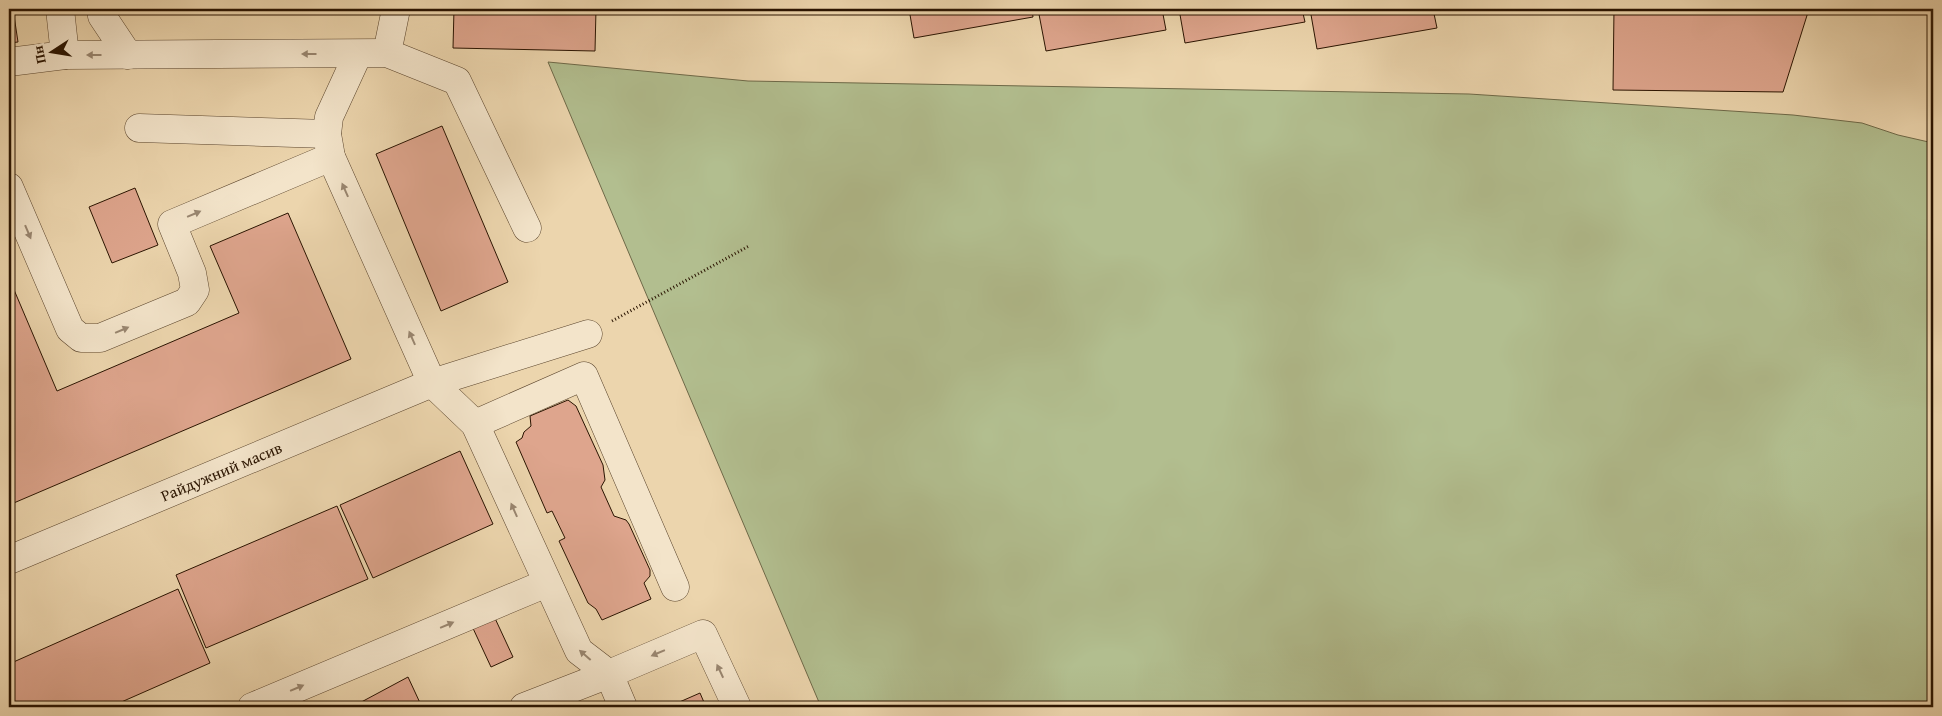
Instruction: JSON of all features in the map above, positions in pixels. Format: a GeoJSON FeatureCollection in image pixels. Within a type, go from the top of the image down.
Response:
{"type":"FeatureCollection","features":[{"type":"Feature","properties":{"kind":"street"},"geometry":{"type":"LineString","coordinates":[[60,9],[65,55]]}},
{"type":"Feature","properties":{"kind":"street"},"geometry":{"type":"LineString","coordinates":[[101,9],[102,16],[128,55]]}},
{"type":"Feature","properties":{"kind":"street"},"geometry":{"type":"LineString","coordinates":[[387,53],[396,9]]}},
{"type":"Feature","properties":{"kind":"street"},"geometry":{"type":"LineString","coordinates":[[9,62],[65,55],[387,53],[457,81],[527,228]]}},
{"type":"Feature","properties":{"kind":"street"},"geometry":{"type":"LineString","coordinates":[[358,54],[329,117],[329,146],[432,382],[475,424],[579,651],[609,674],[623,707]]}},
{"type":"Feature","properties":{"kind":"street"},"geometry":{"type":"LineString","coordinates":[[139,128],[329,146]]}},
{"type":"Feature","properties":{"kind":"street"},"geometry":{"type":"LineString","coordinates":[[9,187],[70,329],[81,338],[100,338],[187,302],[195,290],[192,273],[172,224],[329,146]]}},
{"type":"Feature","properties":{"kind":"street","name":"Райдужний масив"},"geometry":{"type":"LineString","coordinates":[[9,560],[432,382],[588,334]]}},
{"type":"Feature","properties":{"kind":"street"},"geometry":{"type":"LineString","coordinates":[[475,424],[584,376],[675,587]]}},
{"type":"Feature","properties":{"kind":"street"},"geometry":{"type":"LineString","coordinates":[[252,707],[547,583]]}},
{"type":"Feature","properties":{"kind":"street"},"geometry":{"type":"LineString","coordinates":[[524,707],[609,674],[703,634],[737,707]]}},
{"type":"Feature","properties":{"kind":"path"},"geometry":{"type":"LineString","coordinates":[[588,334],[749,246]]}},
{"type":"Feature","properties":{"kind":"green space"},"geometry":{"type":"Polygon","coordinates":[[[548,62],[748,81],[1469,94],[1793,115],[1862,123],[1898,135],[1933,143],[1933,707],[821,707],[548,62]]]}},
{"type":"Feature","properties":{"kind":"building"},"geometry":{"type":"Polygon","coordinates":[[[9,9],[13,9],[18,42],[9,43],[9,9]]]}},
{"type":"Feature","properties":{"kind":"building"},"geometry":{"type":"Polygon","coordinates":[[[129,9],[334,9],[129,11],[129,9]]]}},
{"type":"Feature","properties":{"kind":"building"},"geometry":{"type":"Polygon","coordinates":[[[454,9],[596,9],[595,51],[453,48],[454,9]]]}},
{"type":"Feature","properties":{"kind":"building"},"geometry":{"type":"Polygon","coordinates":[[[909,9],[1032,9],[1033,17],[914,38],[909,9]]]}},
{"type":"Feature","properties":{"kind":"building"},"geometry":{"type":"Polygon","coordinates":[[[1038,9],[1162,9],[1166,30],[1046,51],[1038,9]]]}},
{"type":"Feature","properties":{"kind":"building"},"geometry":{"type":"Polygon","coordinates":[[[1179,9],[1302,9],[1305,22],[1185,43],[1179,9]]]}},
{"type":"Feature","properties":{"kind":"building"},"geometry":{"type":"Polygon","coordinates":[[[1310,9],[1433,9],[1437,28],[1317,49],[1310,9]]]}},
{"type":"Feature","properties":{"kind":"building"},"geometry":{"type":"Polygon","coordinates":[[[1614,9],[1809,9],[1783,92],[1613,90],[1614,9]]]}},
{"type":"Feature","properties":{"kind":"building"},"geometry":{"type":"Polygon","coordinates":[[[442,126],[508,282],[441,311],[376,154],[442,126]]]}},
{"type":"Feature","properties":{"kind":"building"},"geometry":{"type":"Polygon","coordinates":[[[135,188],[158,245],[112,263],[89,207],[135,188]]]}},
{"type":"Feature","properties":{"kind":"building"},"geometry":{"type":"Polygon","coordinates":[[[288,213],[351,359],[9,505],[9,278],[57,391],[239,313],[210,246],[288,213]]]}},
{"type":"Feature","properties":{"kind":"building"},"geometry":{"type":"Polygon","coordinates":[[[568,400],[576,406],[603,465],[605,480],[601,487],[614,516],[626,520],[629,524],[650,570],[650,576],[644,583],[651,599],[602,620],[596,609],[588,603],[559,541],[565,538],[552,511],[547,513],[516,442],[522,438],[524,432],[531,426],[530,416],[568,400]]]}},
{"type":"Feature","properties":{"kind":"building"},"geometry":{"type":"Polygon","coordinates":[[[460,451],[493,524],[373,578],[340,505],[460,451]]]}},
{"type":"Feature","properties":{"kind":"building"},"geometry":{"type":"Polygon","coordinates":[[[337,506],[368,579],[206,648],[176,575],[337,506]]]}},
{"type":"Feature","properties":{"kind":"building"},"geometry":{"type":"Polygon","coordinates":[[[178,589],[210,663],[110,707],[9,707],[9,664],[178,589]]]}},
{"type":"Feature","properties":{"kind":"building"},"geometry":{"type":"Polygon","coordinates":[[[493,614],[513,657],[491,667],[471,624],[493,614]]]}},
{"type":"Feature","properties":{"kind":"building"},"geometry":{"type":"Polygon","coordinates":[[[408,677],[421,705],[417,707],[352,707],[408,677]]]}},
{"type":"Feature","properties":{"kind":"building"},"geometry":{"type":"Polygon","coordinates":[[[700,693],[706,707],[668,707],[700,693]]]}}]}
